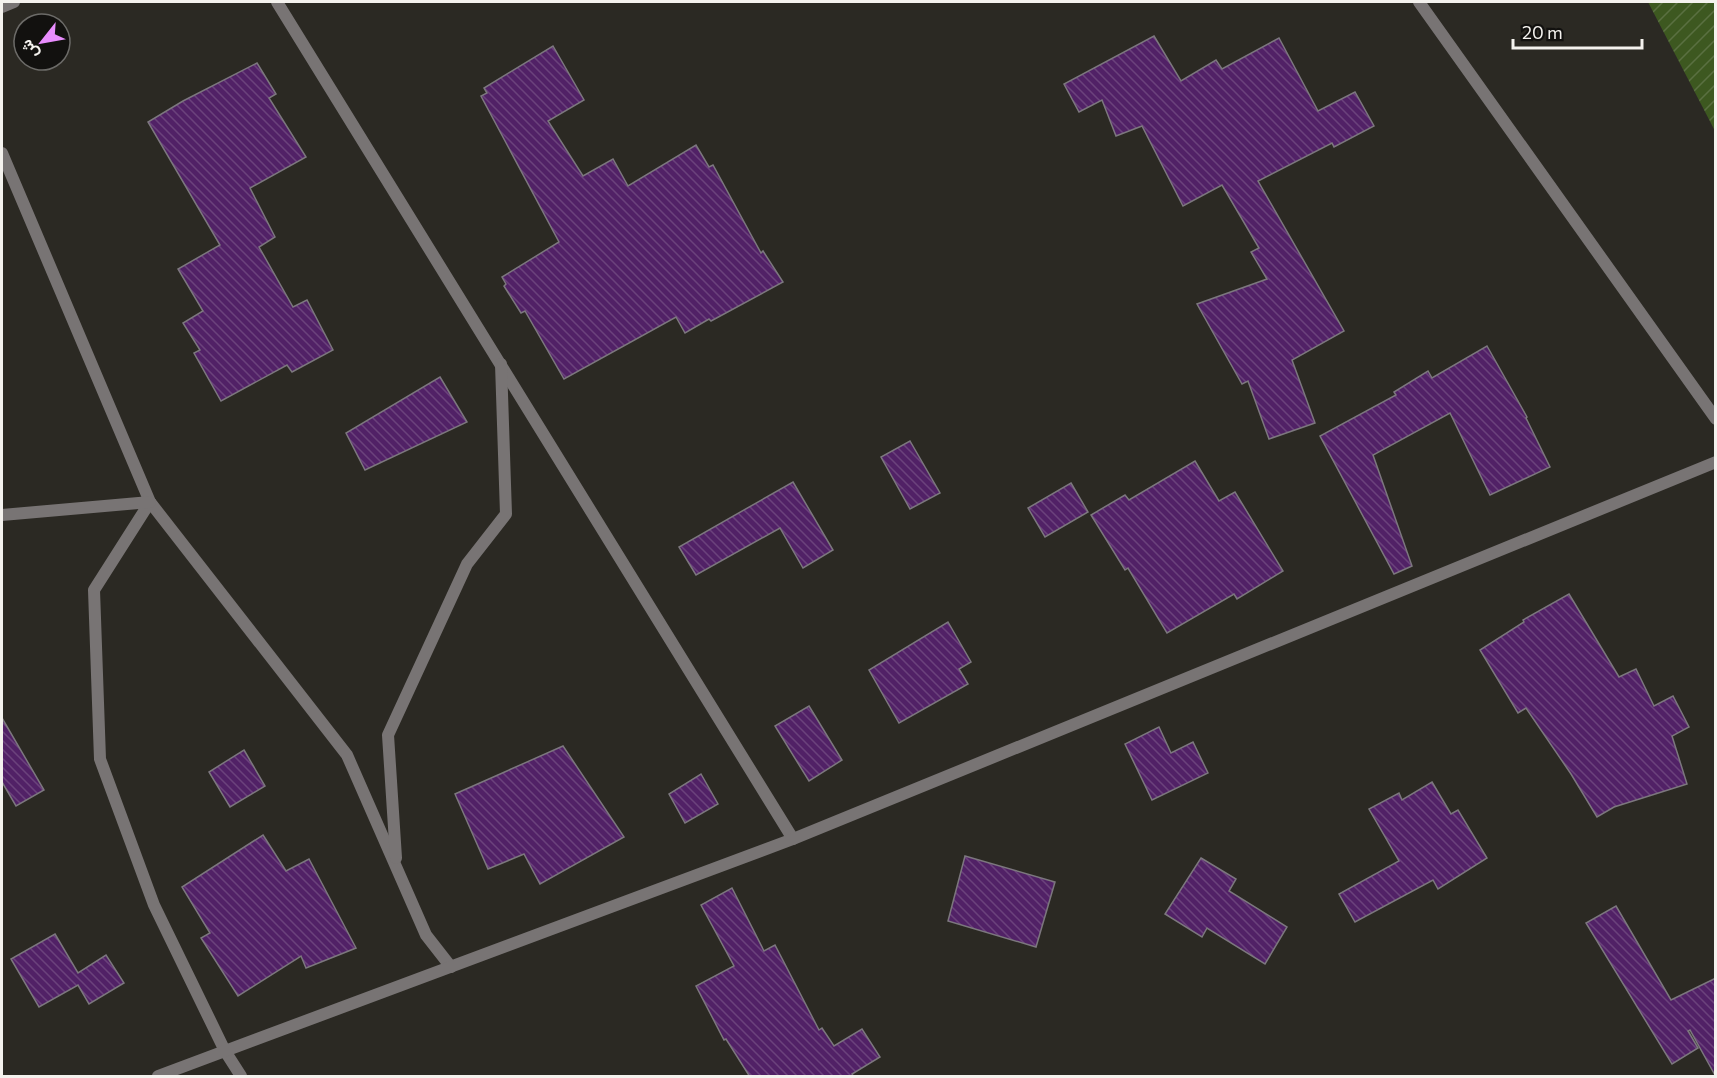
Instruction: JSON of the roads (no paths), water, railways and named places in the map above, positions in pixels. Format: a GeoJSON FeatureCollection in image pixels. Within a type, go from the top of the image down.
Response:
{"type":"FeatureCollection","features":[{"type":"Feature","properties":{"kind":"street"},"geometry":{"type":"LineString","coordinates":[[2,7],[14,2]]}},
{"type":"Feature","properties":{"kind":"street"},"geometry":{"type":"LineString","coordinates":[[277,2],[793,839]]}},
{"type":"Feature","properties":{"kind":"street"},"geometry":{"type":"LineString","coordinates":[[1419,2],[1716,419]]}},
{"type":"Feature","properties":{"kind":"street"},"geometry":{"type":"LineString","coordinates":[[2,153],[150,502],[347,755],[426,935],[451,967]]}},
{"type":"Feature","properties":{"kind":"street"},"geometry":{"type":"LineString","coordinates":[[396,868],[388,735],[467,564],[506,514],[501,364]]}},
{"type":"Feature","properties":{"kind":"street"},"geometry":{"type":"LineString","coordinates":[[158,1077],[793,839],[1716,462]]}},
{"type":"Feature","properties":{"kind":"street"},"geometry":{"type":"LineString","coordinates":[[2,515],[150,502]]}},
{"type":"Feature","properties":{"kind":"street"},"geometry":{"type":"LineString","coordinates":[[150,502],[94,590],[100,759],[154,905],[225,1051],[242,1077]]}}]}
